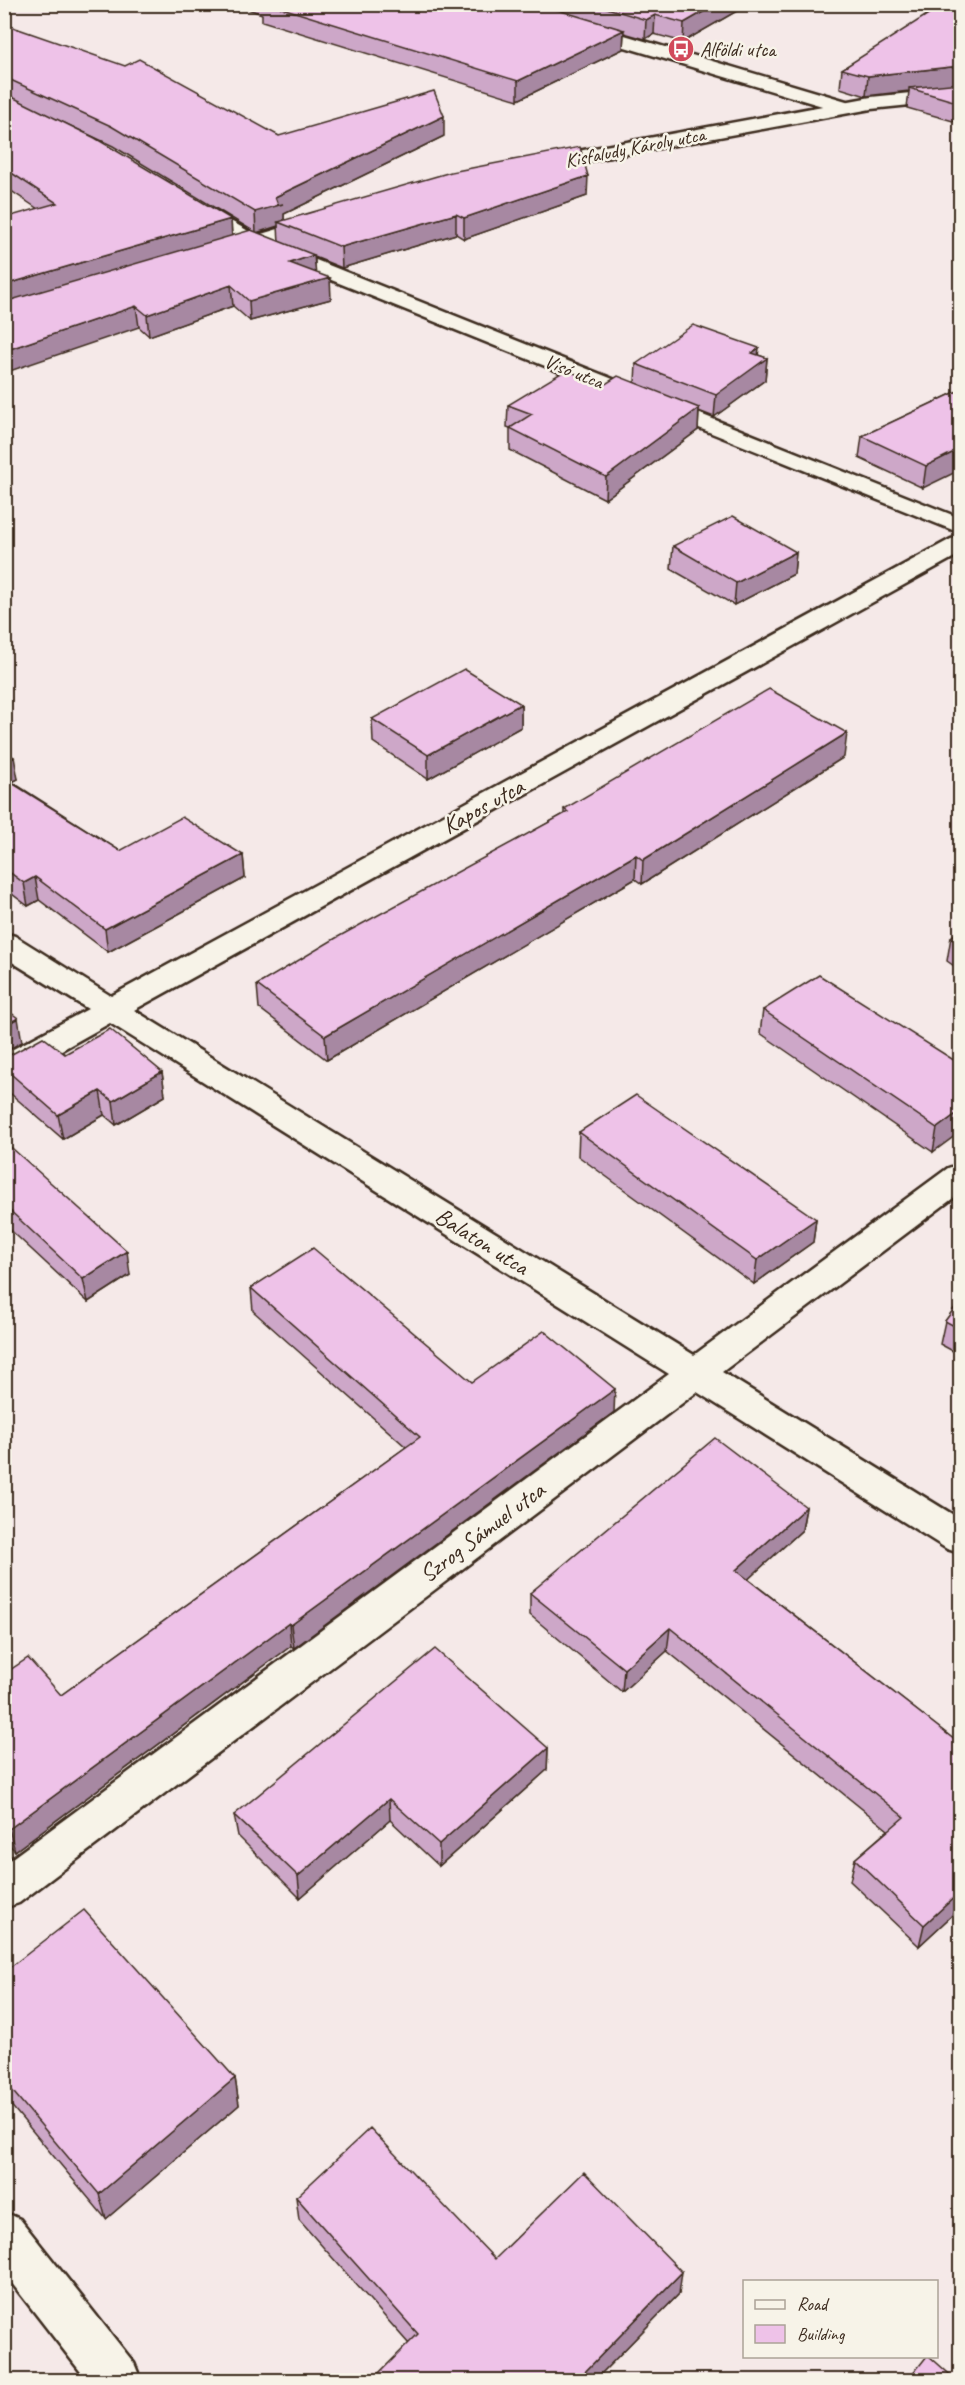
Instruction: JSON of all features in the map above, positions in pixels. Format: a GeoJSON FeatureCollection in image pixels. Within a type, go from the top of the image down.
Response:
{"type":"FeatureCollection","features":[{"type":"Feature","properties":{"kind":"street"},"geometry":{"type":"LineString","coordinates":[[500,4],[846,107]]}},
{"type":"Feature","properties":{"kind":"street","name":"Kisfaludy Károly utca"},"geometry":{"type":"LineString","coordinates":[[524,167],[846,107],[960,93]]}},
{"type":"Feature","properties":{"kind":"street","name":"Visó utca"},"geometry":{"type":"LineString","coordinates":[[174,194],[254,242],[960,526]]}},
{"type":"Feature","properties":{"kind":"street"},"geometry":{"type":"LineString","coordinates":[[208,256],[343,216]]}},
{"type":"Feature","properties":{"kind":"street","name":"Kapos utca"},"geometry":{"type":"LineString","coordinates":[[4,1068],[960,544]]}},
{"type":"Feature","properties":{"kind":"street","name":"Balaton utca"},"geometry":{"type":"LineString","coordinates":[[4,943],[960,1538]]}},
{"type":"Feature","properties":{"kind":"street","name":"Szrog Sámuel utca"},"geometry":{"type":"LineString","coordinates":[[4,1889],[960,1176]]}},
{"type":"Feature","properties":{"kind":"street"},"geometry":{"type":"LineString","coordinates":[[4,2235],[117,2380]]}},
{"type":"Feature","properties":{"kind":"building"},"geometry":{"type":"Polygon","coordinates":[[[269,4],[538,4],[624,30],[518,81],[269,4]]]}},
{"type":"Feature","properties":{"kind":"building"},"geometry":{"type":"Polygon","coordinates":[[[594,4],[717,4],[684,23],[655,15],[646,20],[594,4]]]}},
{"type":"Feature","properties":{"kind":"building"},"geometry":{"type":"Polygon","coordinates":[[[944,4],[960,4],[960,66],[868,76],[842,69],[944,4]]]}},
{"type":"Feature","properties":{"kind":"building"},"geometry":{"type":"Polygon","coordinates":[[[4,24],[125,66],[139,59],[279,136],[434,91],[444,116],[275,197],[278,205],[283,204],[255,212],[111,126],[4,77],[4,24]]]}},
{"type":"Feature","properties":{"kind":"building"},"geometry":{"type":"Polygon","coordinates":[[[960,83],[960,103],[909,88],[960,83]]]}},
{"type":"Feature","properties":{"kind":"building"},"geometry":{"type":"Polygon","coordinates":[[[4,93],[95,138],[231,219],[4,285],[4,218],[57,203],[4,168],[4,93]]]}},
{"type":"Feature","properties":{"kind":"building"},"geometry":{"type":"Polygon","coordinates":[[[580,147],[588,176],[464,218],[456,214],[341,247],[278,222],[451,172],[580,147]]]}},
{"type":"Feature","properties":{"kind":"building"},"geometry":{"type":"Polygon","coordinates":[[[251,230],[314,255],[290,263],[330,278],[249,301],[231,285],[147,315],[136,306],[4,351],[4,302],[251,230]]]}},
{"type":"Feature","properties":{"kind":"building"},"geometry":{"type":"Polygon","coordinates":[[[693,325],[759,348],[752,353],[767,358],[716,395],[636,364],[693,325]]]}},
{"type":"Feature","properties":{"kind":"building"},"geometry":{"type":"Polygon","coordinates":[[[566,370],[604,385],[618,376],[699,408],[606,477],[510,428],[532,414],[508,405],[566,370]]]}},
{"type":"Feature","properties":{"kind":"building"},"geometry":{"type":"Polygon","coordinates":[[[960,390],[960,449],[926,466],[862,436],[960,390]]]}},
{"type":"Feature","properties":{"kind":"building"},"geometry":{"type":"Polygon","coordinates":[[[733,516],[796,552],[736,583],[673,546],[733,516]]]}},
{"type":"Feature","properties":{"kind":"building"},"geometry":{"type":"Polygon","coordinates":[[[464,669],[521,704],[428,755],[372,719],[464,669]]]}},
{"type":"Feature","properties":{"kind":"building"},"geometry":{"type":"Polygon","coordinates":[[[769,689],[847,733],[643,860],[636,855],[325,1036],[257,985],[336,938],[568,812],[564,809],[769,689]]]}},
{"type":"Feature","properties":{"kind":"building"},"geometry":{"type":"Polygon","coordinates":[[[4,750],[14,757],[4,761],[4,750]]]}},
{"type":"Feature","properties":{"kind":"building"},"geometry":{"type":"Polygon","coordinates":[[[4,778],[120,851],[182,817],[243,855],[105,929],[35,877],[24,883],[4,868],[4,778]]]}},
{"type":"Feature","properties":{"kind":"building"},"geometry":{"type":"Polygon","coordinates":[[[960,931],[960,943],[951,937],[960,931]]]}},
{"type":"Feature","properties":{"kind":"building"},"geometry":{"type":"Polygon","coordinates":[[[819,975],[960,1064],[960,1111],[937,1128],[763,1010],[819,975]]]}},
{"type":"Feature","properties":{"kind":"building"},"geometry":{"type":"Polygon","coordinates":[[[4,1008],[18,1018],[4,1026],[4,1008]]]}},
{"type":"Feature","properties":{"kind":"building"},"geometry":{"type":"Polygon","coordinates":[[[110,1029],[162,1072],[113,1101],[100,1091],[58,1115],[4,1068],[4,1056],[43,1037],[65,1054],[110,1029]]]}},
{"type":"Feature","properties":{"kind":"building"},"geometry":{"type":"Polygon","coordinates":[[[636,1095],[816,1219],[757,1260],[579,1132],[636,1095]]]}},
{"type":"Feature","properties":{"kind":"building"},"geometry":{"type":"Polygon","coordinates":[[[4,1141],[127,1251],[83,1279],[4,1205],[4,1141]]]}},
{"type":"Feature","properties":{"kind":"building"},"geometry":{"type":"Polygon","coordinates":[[[313,1248],[472,1382],[544,1331],[615,1389],[291,1625],[289,1623],[9,1829],[4,1824],[4,1674],[28,1658],[61,1695],[420,1437],[251,1288],[313,1248]]]}},
{"type":"Feature","properties":{"kind":"building"},"geometry":{"type":"Polygon","coordinates":[[[960,1301],[960,1329],[945,1321],[960,1301]]]}},
{"type":"Feature","properties":{"kind":"building"},"geometry":{"type":"Polygon","coordinates":[[[715,1438],[806,1507],[736,1570],[960,1744],[960,1892],[924,1925],[855,1859],[904,1817],[670,1628],[624,1669],[530,1593],[715,1438]]]}},
{"type":"Feature","properties":{"kind":"building"},"geometry":{"type":"Polygon","coordinates":[[[435,1649],[548,1748],[439,1844],[389,1799],[298,1876],[234,1815],[435,1649]]]}},
{"type":"Feature","properties":{"kind":"building"},"geometry":{"type":"Polygon","coordinates":[[[84,1910],[235,2078],[99,2194],[4,2081],[4,1972],[84,1910]]]}},
{"type":"Feature","properties":{"kind":"building"},"geometry":{"type":"Polygon","coordinates":[[[370,2128],[495,2259],[584,2172],[682,2272],[577,2380],[372,2380],[418,2334],[296,2197],[370,2128]]]}},
{"type":"Feature","properties":{"kind":"building"},"geometry":{"type":"Polygon","coordinates":[[[925,2358],[931,2358],[956,2380],[908,2380],[925,2358]]]}},
{"type":"Feature","properties":{"kind":"place","name":"Alföldi utca"},"geometry":{"type":"Point","coordinates":[681,49]}}]}
